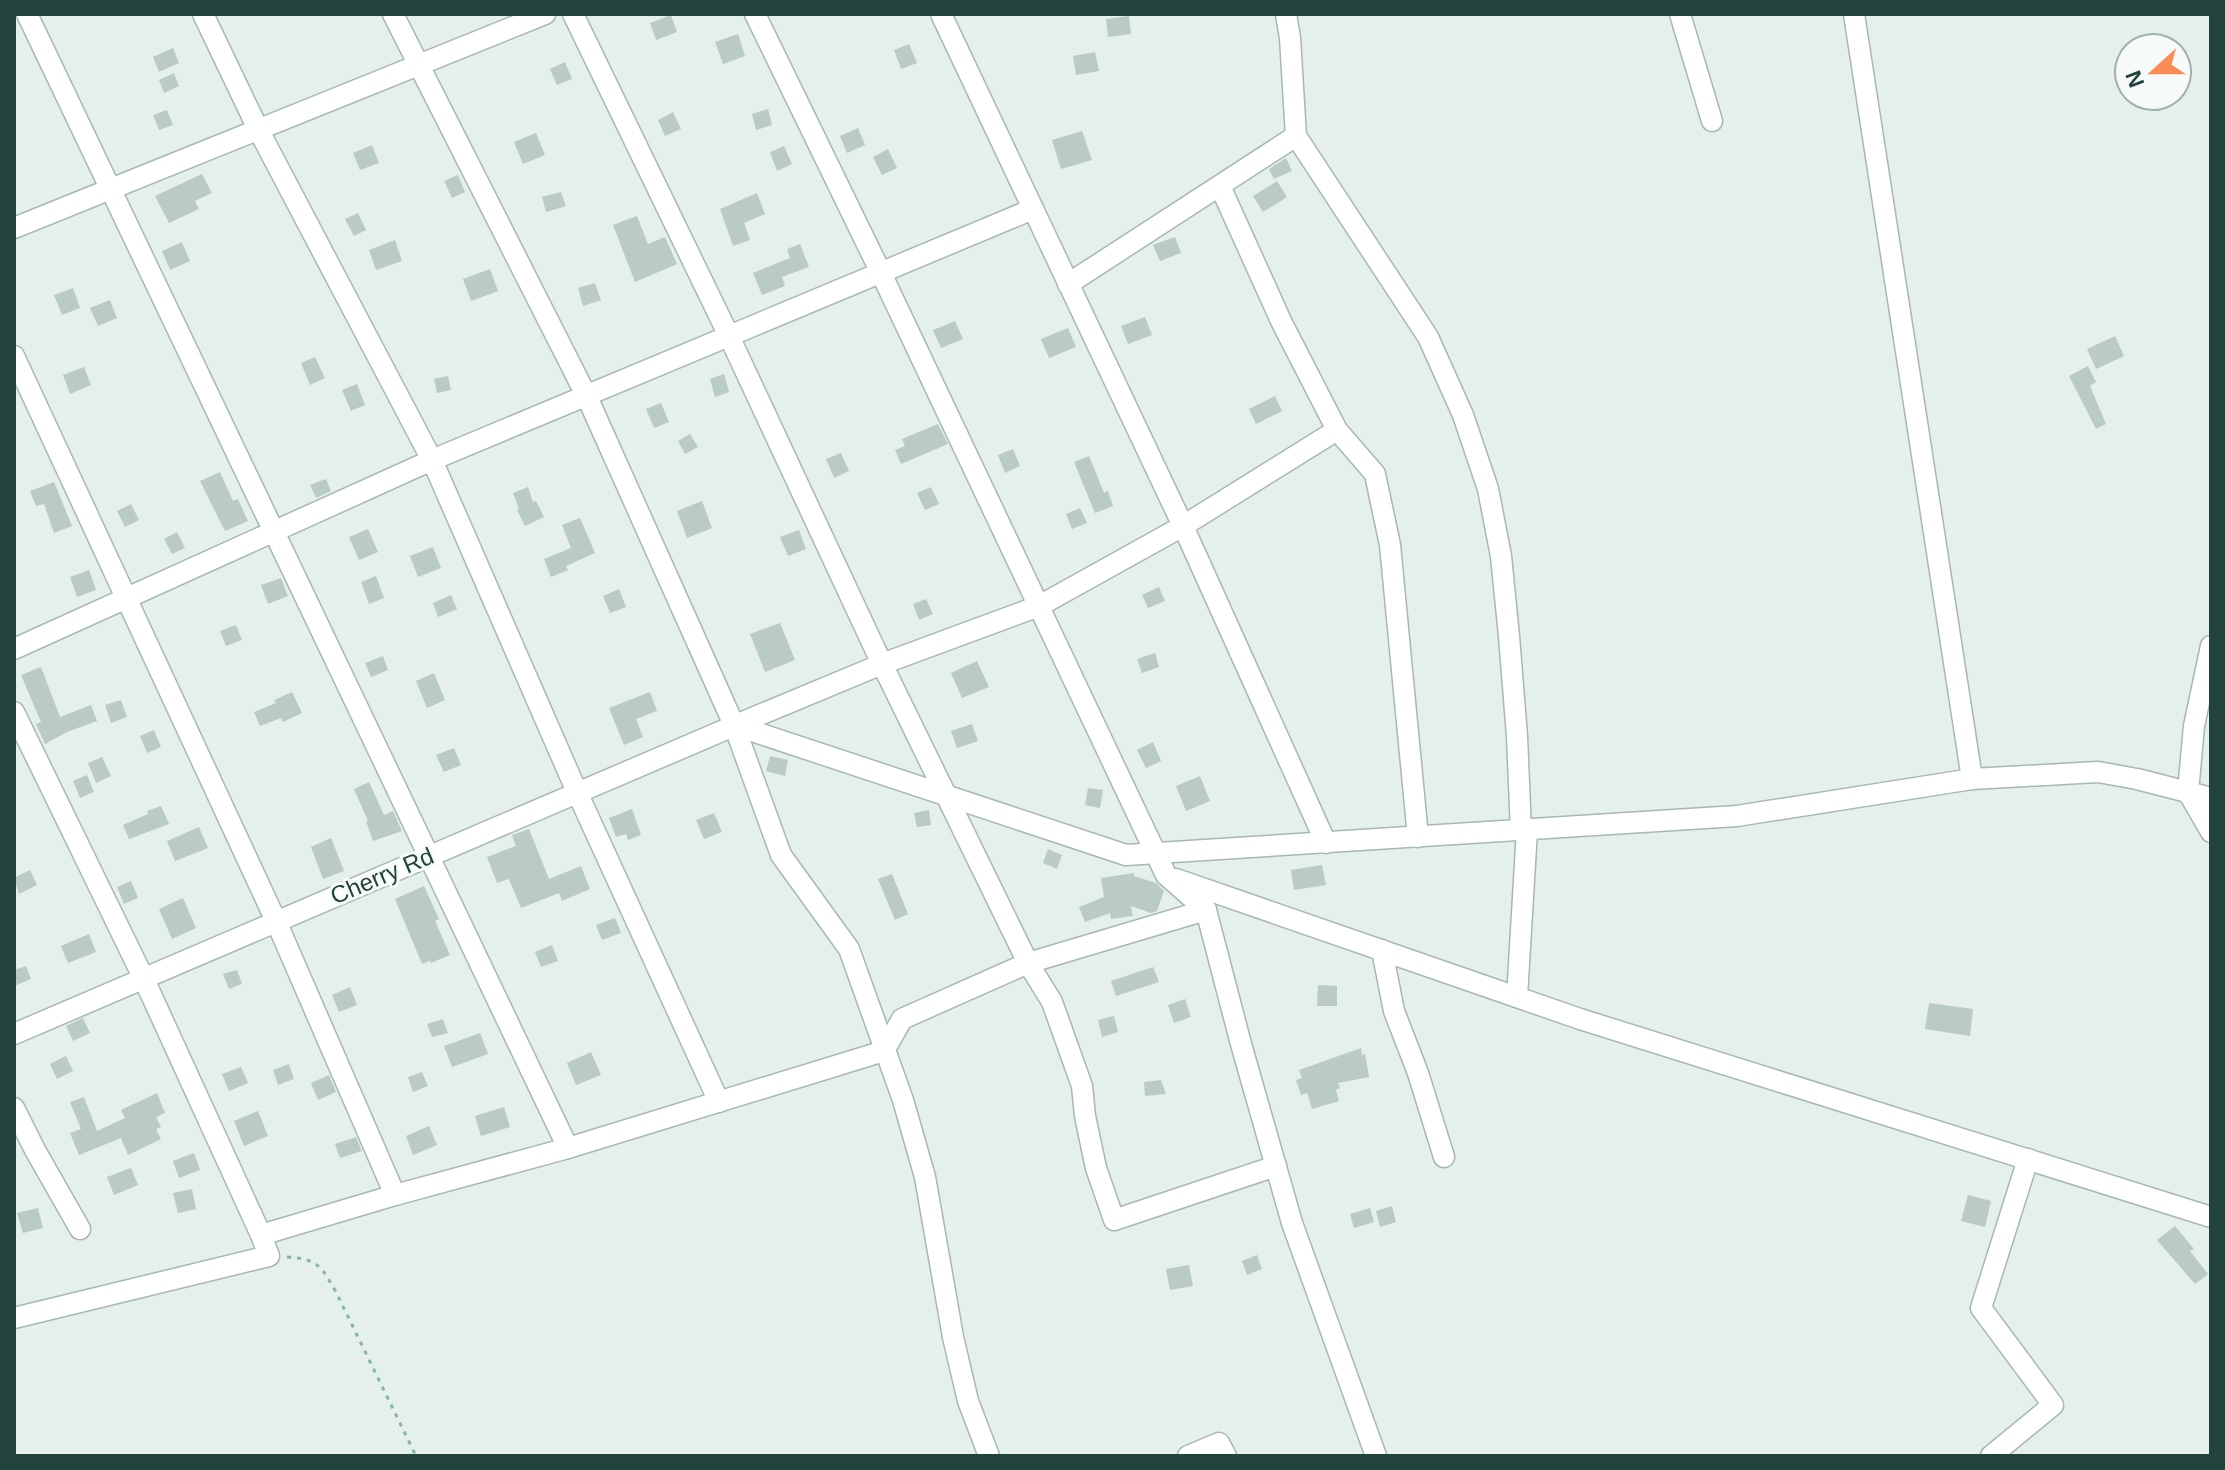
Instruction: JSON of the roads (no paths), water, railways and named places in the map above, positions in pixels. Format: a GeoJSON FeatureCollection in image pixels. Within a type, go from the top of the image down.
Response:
{"type":"FeatureCollection","features":[{"type":"Feature","properties":{"kind":"street"},"geometry":{"type":"LineString","coordinates":[[27,14],[568,1148]]}},
{"type":"Feature","properties":{"kind":"street"},"geometry":{"type":"LineString","coordinates":[[203,14],[258,129],[432,460],[577,792],[719,1102]]}},
{"type":"Feature","properties":{"kind":"street"},"geometry":{"type":"LineString","coordinates":[[393,14],[586,396],[742,722],[781,855],[849,949],[903,1100],[925,1177],[953,1337],[968,1401],[989,1456]]}},
{"type":"Feature","properties":{"kind":"street"},"geometry":{"type":"LineString","coordinates":[[14,228],[545,14]]}},
{"type":"Feature","properties":{"kind":"street"},"geometry":{"type":"LineString","coordinates":[[573,14],[729,336],[882,664],[1028,963],[1052,1002],[1082,1086],[1096,1168],[1114,1220],[1276,1166]]}},
{"type":"Feature","properties":{"kind":"street"},"geometry":{"type":"LineString","coordinates":[[755,14],[1166,875],[1206,910],[1292,1223],[1376,1456]]}},
{"type":"Feature","properties":{"kind":"street"},"geometry":{"type":"LineString","coordinates":[[941,14],[1183,526],[1326,843]]}},
{"type":"Feature","properties":{"kind":"street"},"geometry":{"type":"LineString","coordinates":[[1286,14],[1296,136],[1428,337],[1463,415],[1488,489],[1501,556],[1524,830],[1517,997]]}},
{"type":"Feature","properties":{"kind":"street"},"geometry":{"type":"LineString","coordinates":[[1680,14],[1712,121]]}},
{"type":"Feature","properties":{"kind":"street"},"geometry":{"type":"LineString","coordinates":[[1854,14],[1972,779]]}},
{"type":"Feature","properties":{"kind":"street"},"geometry":{"type":"LineString","coordinates":[[1068,284],[1296,136]]}},
{"type":"Feature","properties":{"kind":"street"},"geometry":{"type":"LineString","coordinates":[[1220,186],[1282,323],[1337,430],[1375,474],[1390,545],[1418,837]]}},
{"type":"Feature","properties":{"kind":"street"},"geometry":{"type":"LineString","coordinates":[[14,649],[432,460],[1033,209]]}},
{"type":"Feature","properties":{"kind":"street"},"geometry":{"type":"LineString","coordinates":[[14,356],[276,921],[395,1195]]}},
{"type":"Feature","properties":{"kind":"street","name":"Cherry Rd"},"geometry":{"type":"LineString","coordinates":[[14,1034],[742,722],[882,664],[1039,606],[1183,526],[1337,430]]}},
{"type":"Feature","properties":{"kind":"street"},"geometry":{"type":"LineString","coordinates":[[2211,646],[2194,726],[2188,792],[2211,832]]}},
{"type":"Feature","properties":{"kind":"street"},"geometry":{"type":"LineString","coordinates":[[14,712],[143,977],[269,1256],[14,1318]]}},
{"type":"Feature","properties":{"kind":"street"},"geometry":{"type":"LineString","coordinates":[[742,722],[947,798],[1126,855],[1166,875],[1580,1019],[2211,1217]]}},
{"type":"Feature","properties":{"kind":"street"},"geometry":{"type":"LineString","coordinates":[[1126,855],[1737,816],[1972,779],[2098,772],[2211,798]]}},
{"type":"Feature","properties":{"kind":"street"},"geometry":{"type":"LineString","coordinates":[[261,1235],[568,1148],[884,1051],[902,1019],[1028,963],[1206,910]]}},
{"type":"Feature","properties":{"kind":"street"},"geometry":{"type":"LineString","coordinates":[[1382,950],[1394,1011],[1418,1073],[1444,1157]]}},
{"type":"Feature","properties":{"kind":"street"},"geometry":{"type":"LineString","coordinates":[[14,1108],[80,1229]]}},
{"type":"Feature","properties":{"kind":"street"},"geometry":{"type":"LineString","coordinates":[[1991,1456],[2053,1405],[1981,1308],[2028,1159]]}},
{"type":"Feature","properties":{"kind":"street"},"geometry":{"type":"LineString","coordinates":[[1188,1456],[1219,1443],[1226,1456]]}}]}
